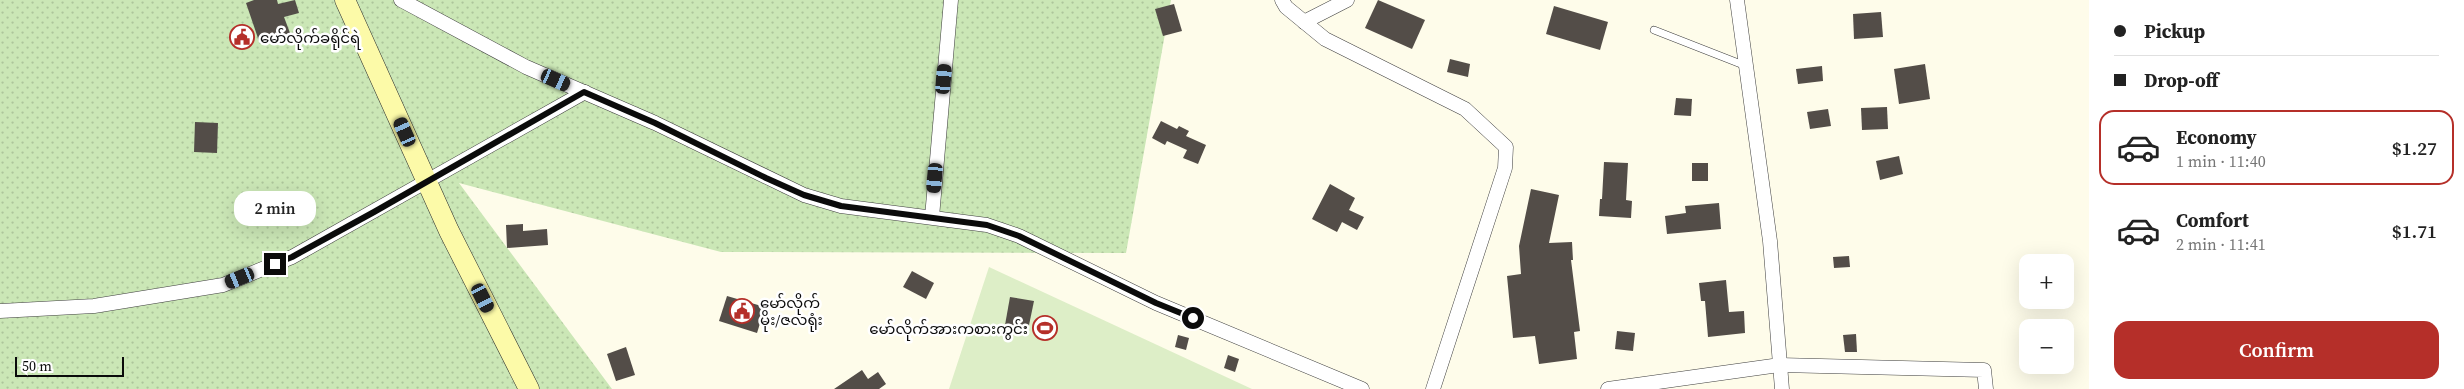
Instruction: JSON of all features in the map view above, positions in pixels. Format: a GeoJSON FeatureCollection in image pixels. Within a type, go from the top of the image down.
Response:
{"type":"FeatureCollection","features":[{"type":"Feature","properties":{"kind":"main road"},"geometry":{"type":"LineString","coordinates":[[345,0],[427,182],[529,389]]}},
{"type":"Feature","properties":{"kind":"street"},"geometry":{"type":"LineString","coordinates":[[401,0],[526,67],[655,123],[804,195],[841,206],[987,225],[1019,236],[1156,303],[1362,389]]}},
{"type":"Feature","properties":{"kind":"street"},"geometry":{"type":"LineString","coordinates":[[932,217],[951,0]]}},
{"type":"Feature","properties":{"kind":"street"},"geometry":{"type":"LineString","coordinates":[[1282,0],[1286,7],[1325,39],[1466,108],[1506,147],[1505,168],[1432,389]]}},
{"type":"Feature","properties":{"kind":"street"},"geometry":{"type":"LineString","coordinates":[[1304,22],[1347,0]]}},
{"type":"Feature","properties":{"kind":"street"},"geometry":{"type":"LineString","coordinates":[[1737,0],[1770,241],[1782,389]]}},
{"type":"Feature","properties":{"kind":"street"},"geometry":{"type":"LineString","coordinates":[[0,311],[94,306],[223,285],[292,257],[584,92]]}},
{"type":"Feature","properties":{"kind":"street"},"geometry":{"type":"LineString","coordinates":[[1608,389],[1780,364],[1984,370],[1986,389]]}},
{"type":"Feature","properties":{"kind":"lane"},"geometry":{"type":"LineString","coordinates":[[1654,30],[1746,66]]}},
{"type":"Feature","properties":{"kind":"green space"},"geometry":{"type":"Polygon","coordinates":[[[0,0],[1171,0],[1126,253],[721,252],[459,183],[612,389],[0,389],[0,0]]]}},
{"type":"Feature","properties":{"kind":"green space","name":"မော်လိုက်အားကစားကွင်း"},"geometry":{"type":"Polygon","coordinates":[[[989,267],[1252,389],[949,389],[989,267]]]}},
{"type":"Feature","properties":{"kind":"building"},"geometry":{"type":"Polygon","coordinates":[[[254,0],[277,0],[278,4],[295,0],[299,13],[284,17],[290,33],[260,44],[246,3],[254,0]]]}},
{"type":"Feature","properties":{"kind":"building"},"geometry":{"type":"Polygon","coordinates":[[[1378,0],[1425,20],[1412,49],[1365,28],[1378,0]]]}},
{"type":"Feature","properties":{"kind":"building"},"geometry":{"type":"Polygon","coordinates":[[[1174,4],[1182,31],[1163,36],[1155,9],[1174,4]]]}},
{"type":"Feature","properties":{"kind":"building"},"geometry":{"type":"Polygon","coordinates":[[[1554,6],[1608,22],[1600,50],[1546,34],[1554,6]]]}},
{"type":"Feature","properties":{"kind":"building"},"geometry":{"type":"Polygon","coordinates":[[[1881,12],[1883,37],[1854,39],[1853,14],[1881,12]]]}},
{"type":"Feature","properties":{"kind":"building"},"geometry":{"type":"Polygon","coordinates":[[[1450,59],[1470,64],[1468,77],[1447,72],[1450,59]]]}},
{"type":"Feature","properties":{"kind":"building"},"geometry":{"type":"Polygon","coordinates":[[[1925,64],[1930,99],[1899,104],[1894,69],[1925,64]]]}},
{"type":"Feature","properties":{"kind":"building"},"geometry":{"type":"Polygon","coordinates":[[[1822,66],[1823,81],[1798,84],[1796,69],[1822,66]]]}},
{"type":"Feature","properties":{"kind":"building"},"geometry":{"type":"Polygon","coordinates":[[[1676,98],[1692,99],[1691,116],[1674,115],[1676,98]]]}},
{"type":"Feature","properties":{"kind":"building"},"geometry":{"type":"Polygon","coordinates":[[[1887,107],[1888,129],[1862,130],[1861,108],[1887,107]]]}},
{"type":"Feature","properties":{"kind":"building"},"geometry":{"type":"Polygon","coordinates":[[[1828,109],[1831,126],[1810,129],[1807,112],[1828,109]]]}},
{"type":"Feature","properties":{"kind":"building"},"geometry":{"type":"Polygon","coordinates":[[[1161,121],[1177,129],[1179,126],[1189,131],[1186,136],[1206,145],[1198,164],[1183,158],[1187,150],[1167,141],[1165,145],[1152,138],[1161,121]]]}},
{"type":"Feature","properties":{"kind":"building"},"geometry":{"type":"Polygon","coordinates":[[[195,122],[218,123],[217,153],[194,152],[195,122]]]}},
{"type":"Feature","properties":{"kind":"building"},"geometry":{"type":"Polygon","coordinates":[[[1899,156],[1903,174],[1880,180],[1876,161],[1899,156]]]}},
{"type":"Feature","properties":{"kind":"building"},"geometry":{"type":"Polygon","coordinates":[[[1604,162],[1628,163],[1626,200],[1632,201],[1631,218],[1599,216],[1604,162]]]}},
{"type":"Feature","properties":{"kind":"building"},"geometry":{"type":"Polygon","coordinates":[[[1692,163],[1708,163],[1708,181],[1692,181],[1692,163]]]}},
{"type":"Feature","properties":{"kind":"building"},"geometry":{"type":"Polygon","coordinates":[[[1330,184],[1355,198],[1349,210],[1364,217],[1357,230],[1342,222],[1337,232],[1312,219],[1330,184]]]}},
{"type":"Feature","properties":{"kind":"building"},"geometry":{"type":"Polygon","coordinates":[[[1531,189],[1559,195],[1549,243],[1572,242],[1573,260],[1571,260],[1580,331],[1574,332],[1577,359],[1539,364],[1535,336],[1513,338],[1507,276],[1521,274],[1519,246],[1531,189]]]}},
{"type":"Feature","properties":{"kind":"building"},"geometry":{"type":"Polygon","coordinates":[[[1719,203],[1721,229],[1667,234],[1665,216],[1686,213],[1685,206],[1719,203]]]}},
{"type":"Feature","properties":{"kind":"building"},"geometry":{"type":"Polygon","coordinates":[[[523,224],[523,231],[547,229],[548,245],[507,248],[506,225],[523,224]]]}},
{"type":"Feature","properties":{"kind":"building"},"geometry":{"type":"Polygon","coordinates":[[[1849,256],[1850,267],[1834,268],[1833,257],[1849,256]]]}},
{"type":"Feature","properties":{"kind":"building"},"geometry":{"type":"Polygon","coordinates":[[[912,271],[934,283],[926,299],[903,287],[912,271]]]}},
{"type":"Feature","properties":{"kind":"building"},"geometry":{"type":"Polygon","coordinates":[[[1726,280],[1729,312],[1744,311],[1745,333],[1708,337],[1705,301],[1701,301],[1699,283],[1726,280]]]}},
{"type":"Feature","properties":{"kind":"building"},"geometry":{"type":"Polygon","coordinates":[[[727,296],[765,307],[757,333],[719,321],[727,296]]]}},
{"type":"Feature","properties":{"kind":"building"},"geometry":{"type":"Polygon","coordinates":[[[1010,297],[1034,301],[1028,330],[1005,325],[1010,297]]]}},
{"type":"Feature","properties":{"kind":"building"},"geometry":{"type":"Polygon","coordinates":[[[1617,331],[1635,333],[1633,351],[1615,349],[1617,331]]]}},
{"type":"Feature","properties":{"kind":"building"},"geometry":{"type":"Polygon","coordinates":[[[1856,334],[1857,352],[1845,352],[1843,335],[1856,334]]]}},
{"type":"Feature","properties":{"kind":"building"},"geometry":{"type":"Polygon","coordinates":[[[1178,335],[1189,338],[1186,350],[1175,347],[1178,335]]]}},
{"type":"Feature","properties":{"kind":"building"},"geometry":{"type":"Polygon","coordinates":[[[626,347],[635,375],[616,381],[607,354],[626,347]]]}},
{"type":"Feature","properties":{"kind":"building"},"geometry":{"type":"Polygon","coordinates":[[[1228,355],[1239,359],[1235,372],[1224,368],[1228,355]]]}},
{"type":"Feature","properties":{"kind":"building"},"geometry":{"type":"Polygon","coordinates":[[[862,370],[868,379],[878,372],[886,384],[879,389],[834,389],[862,370]]]}},
{"type":"Feature","properties":{"kind":"place","name":"မော်လိုက်ခရိုင်ရဲ"},"geometry":{"type":"Point","coordinates":[242,37]}},
{"type":"Feature","properties":{"kind":"place","name":"မော်လိုက် မိုး/ဇလရုံး"},"geometry":{"type":"Point","coordinates":[742,311]}},
{"type":"Feature","properties":{"kind":"place","name":"မော်လိုက်အားကစားကွင်း"},"geometry":{"type":"Point","coordinates":[1045,328]}},
{"type":"Feature","properties":{"kind":"route"},"geometry":{"type":"LineString","coordinates":[[275,264],[292,257],[374,212],[584,92],[655,123],[804,195],[841,206],[987,225],[1019,236],[1156,303],[1193,318]]}}]}
